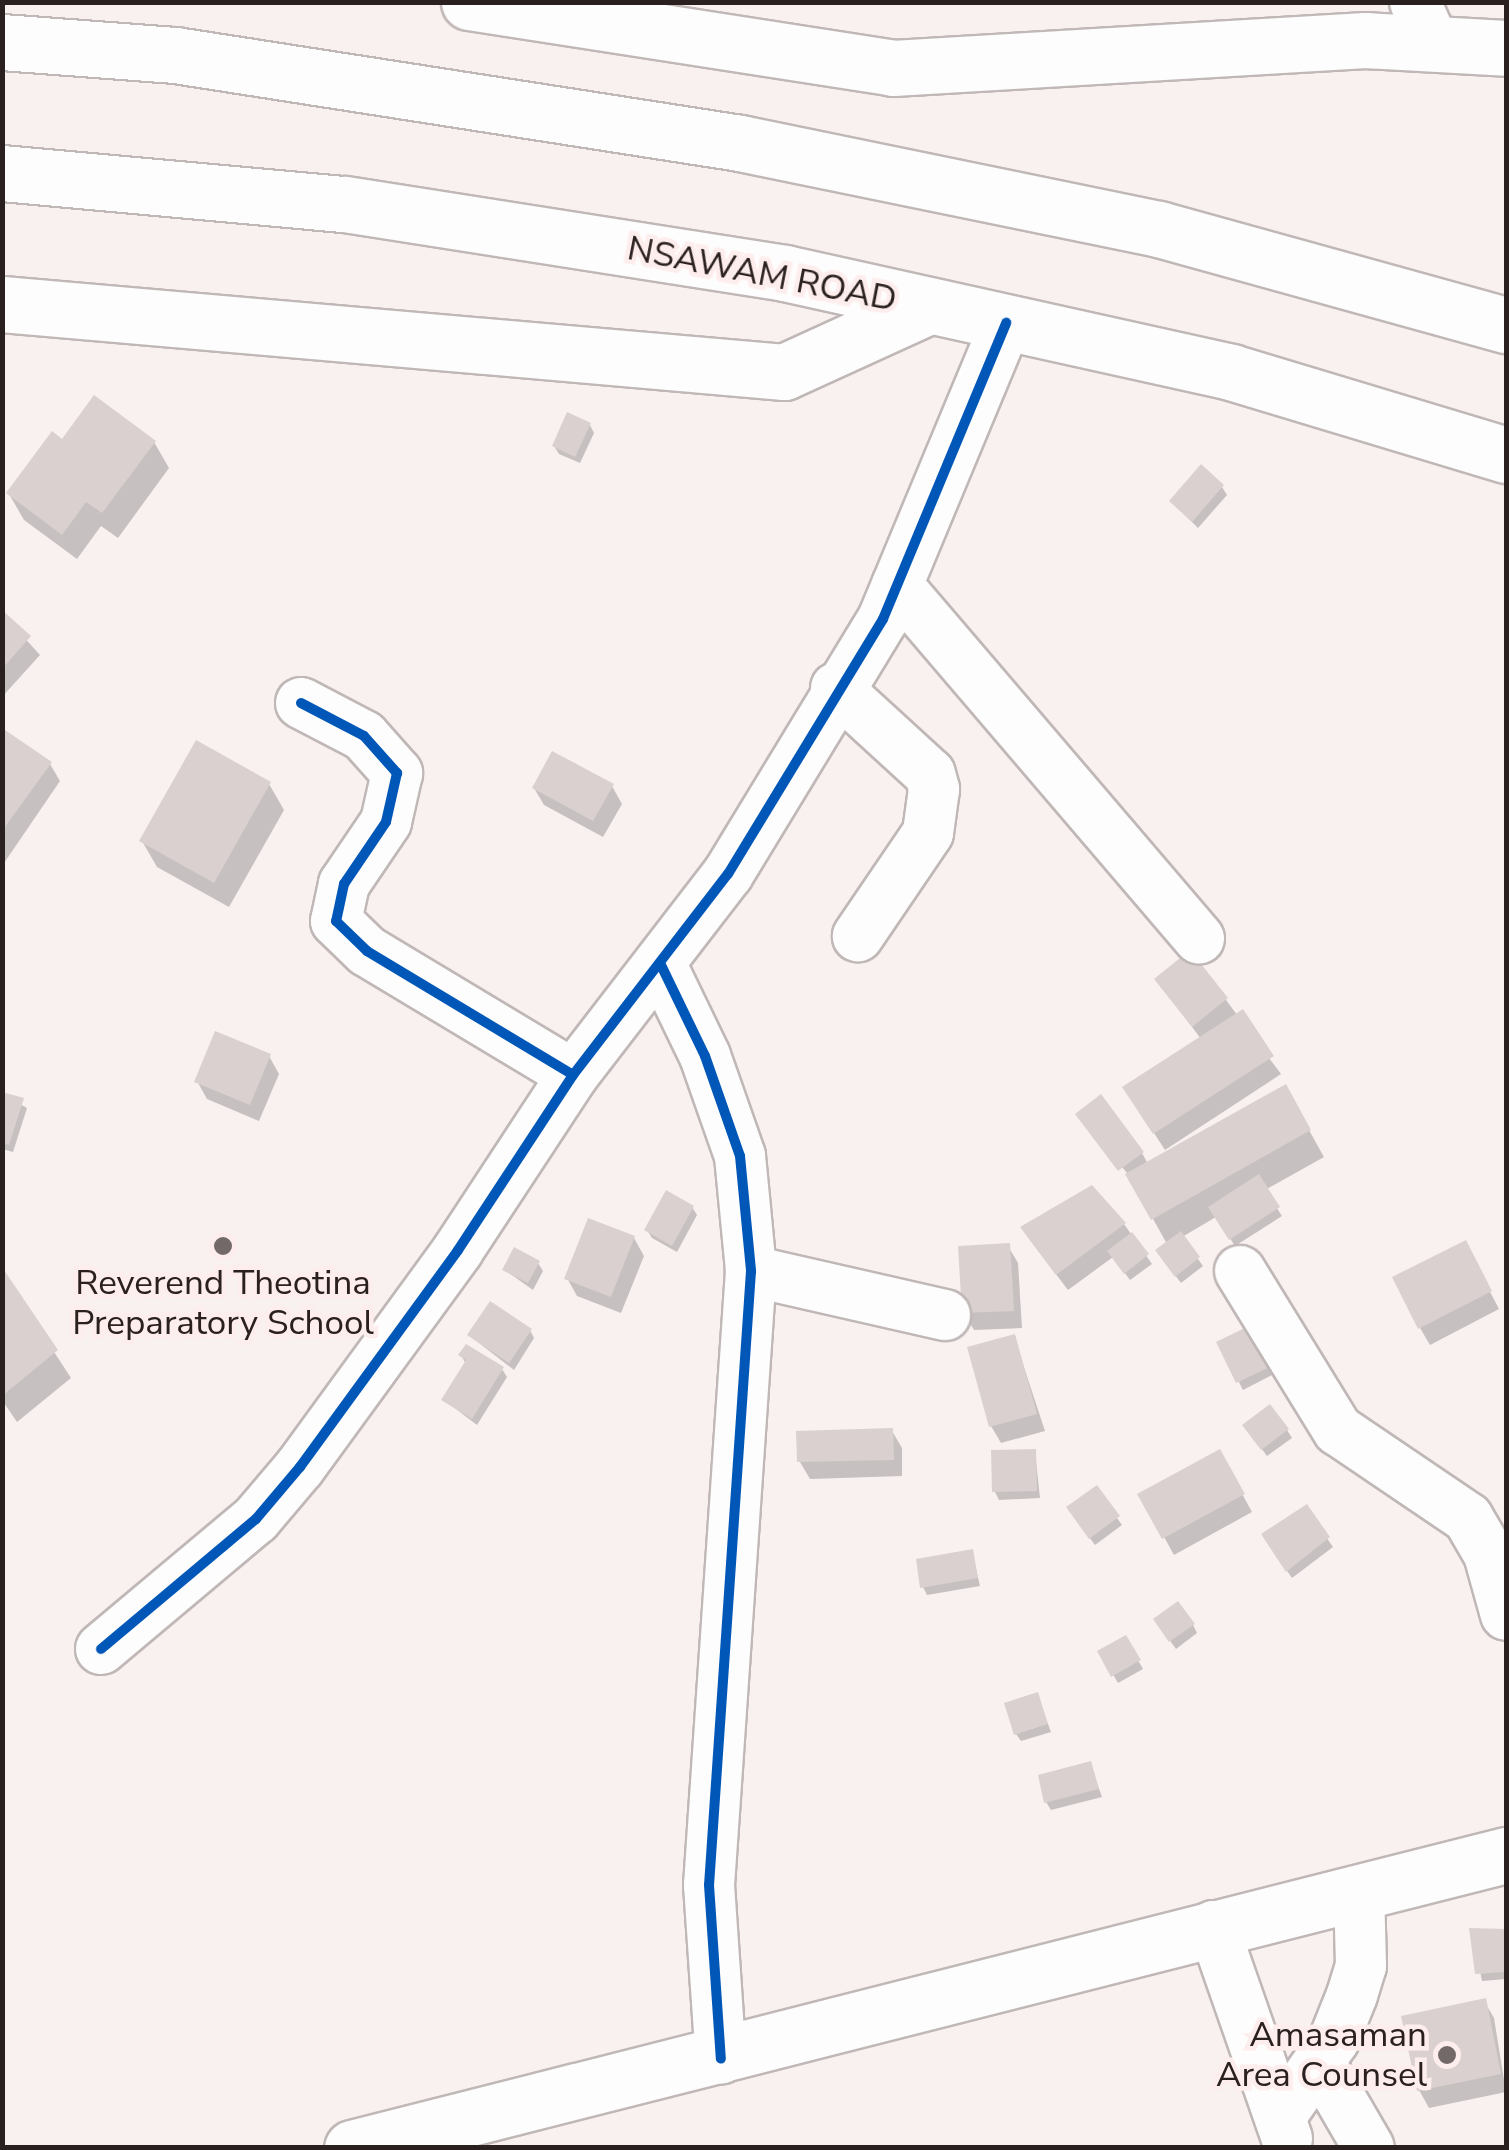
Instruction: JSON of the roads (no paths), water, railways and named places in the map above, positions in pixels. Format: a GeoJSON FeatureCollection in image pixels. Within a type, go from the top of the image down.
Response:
{"type":"FeatureCollection","features":[{"type":"Feature","properties":{"kind":"main road"},"geometry":{"type":"LineString","coordinates":[[469,2],[894,68],[1366,40],[1424,23],[1506,48]]}},
{"type":"Feature","properties":{"kind":"main road"},"geometry":{"type":"LineString","coordinates":[[2,42],[175,55],[740,143],[1158,228],[1506,325]]}},
{"type":"Feature","properties":{"kind":"main road","name":"NSAWAM ROAD"},"geometry":{"type":"LineString","coordinates":[[2,173],[346,204],[785,273],[1230,372],[1506,455]]}},
{"type":"Feature","properties":{"kind":"main road"},"geometry":{"type":"LineString","coordinates":[[2,304],[784,372],[929,306]]}},
{"type":"Feature","properties":{"kind":"main road"},"geometry":{"type":"LineString","coordinates":[[352,2148],[720,2059],[1213,1926],[1506,1855]]}},
{"type":"Feature","properties":{"kind":"street"},"geometry":{"type":"LineString","coordinates":[[101,1649],[256,1520],[300,1467],[458,1250],[573,1074],[728,874],[897,585],[1006,323]]}},
{"type":"Feature","properties":{"kind":"street"},"geometry":{"type":"LineString","coordinates":[[897,585],[1198,938]]}},
{"type":"Feature","properties":{"kind":"street"},"geometry":{"type":"LineString","coordinates":[[836,688],[930,774],[934,788],[928,832],[858,936]]}},
{"type":"Feature","properties":{"kind":"street"},"geometry":{"type":"LineString","coordinates":[[301,704],[364,736],[397,772],[386,822],[344,884],[336,921],[367,951],[573,1074]]}},
{"type":"Feature","properties":{"kind":"street"},"geometry":{"type":"LineString","coordinates":[[661,965],[705,1056],[740,1156],[751,1272],[708,1885],[720,2059]]}},
{"type":"Feature","properties":{"kind":"street"},"geometry":{"type":"LineString","coordinates":[[751,1272],[945,1315]]}},
{"type":"Feature","properties":{"kind":"street"},"geometry":{"type":"LineString","coordinates":[[1240,1272],[1338,1430],[1468,1518],[1489,1554],[1506,1615]]}},
{"type":"Feature","properties":{"kind":"street"},"geometry":{"type":"LineString","coordinates":[[1285,2132],[1334,2040],[1361,1966],[1359,1892]]}},
{"type":"Feature","properties":{"kind":"street"},"geometry":{"type":"LineString","coordinates":[[1213,1926],[1285,2132]]}},
{"type":"Feature","properties":{"kind":"street"},"geometry":{"type":"LineString","coordinates":[[1319,2062],[1369,2148]]}},
{"type":"Feature","properties":{"kind":"place","name":"Reverend Theotina Preparatory School"},"geometry":{"type":"Point","coordinates":[223,1246]}},
{"type":"Feature","properties":{"kind":"place","name":"Amasaman Area Counsel"},"geometry":{"type":"Point","coordinates":[1447,2055]}}]}
